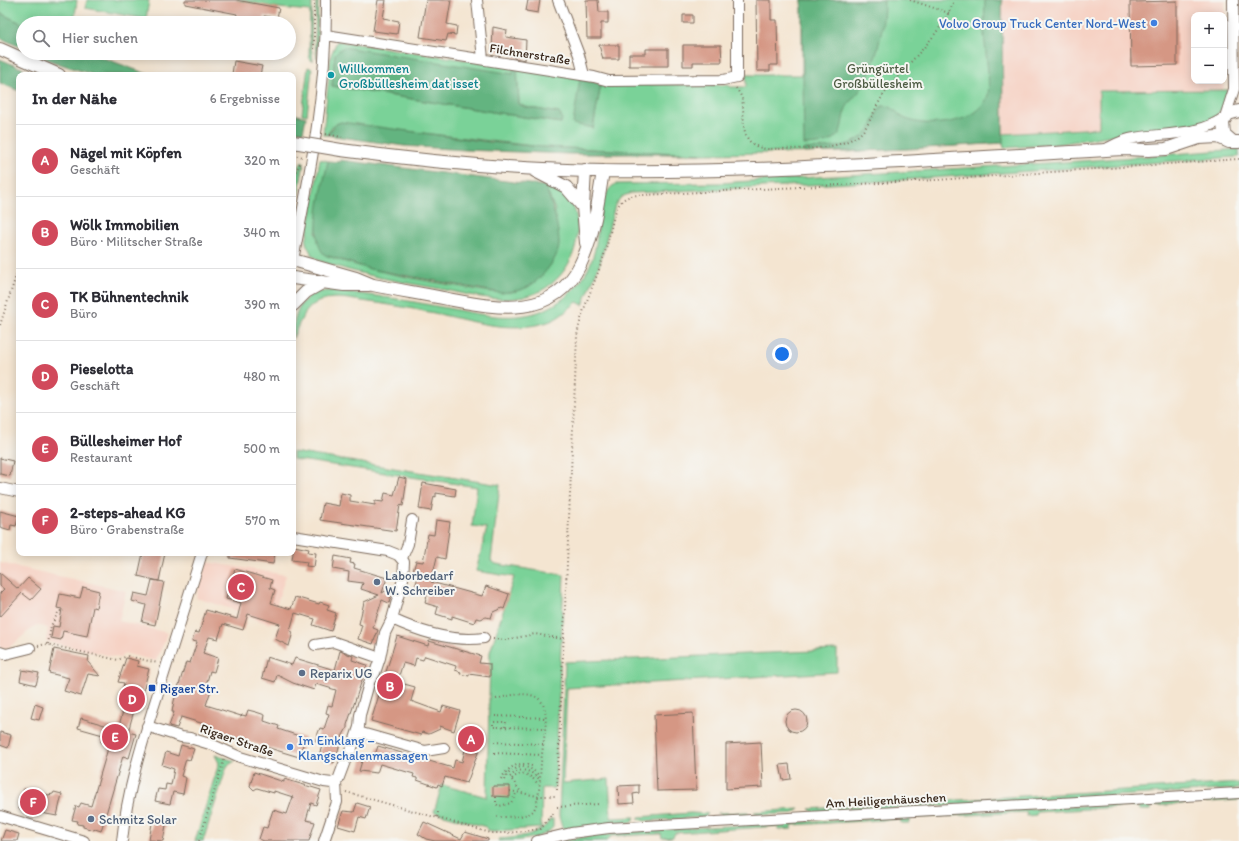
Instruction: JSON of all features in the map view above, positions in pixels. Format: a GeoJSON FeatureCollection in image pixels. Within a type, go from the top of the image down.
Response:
{"type":"FeatureCollection","features":[{"type":"Feature","properties":{"kind":"main road"},"geometry":{"type":"LineString","coordinates":[[0,49],[16,56]]}},
{"type":"Feature","properties":{"kind":"main road"},"geometry":{"type":"LineString","coordinates":[[25,60],[52,72]]}},
{"type":"Feature","properties":{"kind":"main road"},"geometry":{"type":"LineString","coordinates":[[1239,111],[1231,112],[1225,117],[1222,125],[1223,133],[1230,140],[1239,142]]}},
{"type":"Feature","properties":{"kind":"main road"},"geometry":{"type":"LineString","coordinates":[[296,142],[341,150],[436,162],[603,171],[760,169],[1102,150],[1166,149],[1199,138],[1218,137],[1229,142],[1239,142]]}},
{"type":"Feature","properties":{"kind":"main road"},"geometry":{"type":"LineString","coordinates":[[529,168],[566,187],[583,207]]}},
{"type":"Feature","properties":{"kind":"main road"},"geometry":{"type":"LineString","coordinates":[[585,170],[583,207],[586,245]]}},
{"type":"Feature","properties":{"kind":"main road"},"geometry":{"type":"LineString","coordinates":[[296,261],[356,278],[373,285],[480,305],[495,307],[523,307],[546,299],[566,284],[579,266],[592,231],[603,171]]}},
{"type":"Feature","properties":{"kind":"main road"},"geometry":{"type":"LineString","coordinates":[[296,279],[359,287],[373,285]]}},
{"type":"Feature","properties":{"kind":"main road"},"geometry":{"type":"LineString","coordinates":[[296,301],[306,292],[322,283]]}},
{"type":"Feature","properties":{"kind":"street"},"geometry":{"type":"LineString","coordinates":[[296,245],[312,162],[322,97],[326,35],[326,0]]}},
{"type":"Feature","properties":{"kind":"street"},"geometry":{"type":"LineString","coordinates":[[477,0],[483,59]]}},
{"type":"Feature","properties":{"kind":"street"},"geometry":{"type":"LineString","coordinates":[[558,0],[579,55],[584,75]]}},
{"type":"Feature","properties":{"kind":"street"},"geometry":{"type":"LineString","coordinates":[[734,78],[737,0]]}},
{"type":"Feature","properties":{"kind":"street"},"geometry":{"type":"LineString","coordinates":[[1102,150],[1132,138],[1172,134],[1205,127],[1225,117],[1237,94],[1233,0]]}},
{"type":"Feature","properties":{"kind":"street","name":"Filchnerstraße"},"geometry":{"type":"LineString","coordinates":[[326,35],[584,75],[609,81],[734,78]]}},
{"type":"Feature","properties":{"kind":"street"},"geometry":{"type":"LineString","coordinates":[[0,488],[16,491]]}},
{"type":"Feature","properties":{"kind":"street"},"geometry":{"type":"LineString","coordinates":[[402,558],[408,544],[412,520]]}},
{"type":"Feature","properties":{"kind":"street"},"geometry":{"type":"LineString","coordinates":[[296,536],[388,551],[402,558],[405,571],[392,619],[385,633],[380,658],[375,673],[370,680],[360,715],[358,732],[338,780],[337,802],[324,841]]}},
{"type":"Feature","properties":{"kind":"street"},"geometry":{"type":"LineString","coordinates":[[122,841],[130,788],[201,556]]}},
{"type":"Feature","properties":{"kind":"street"},"geometry":{"type":"LineString","coordinates":[[392,619],[404,625],[446,637],[467,641],[484,638]]}},
{"type":"Feature","properties":{"kind":"street"},"geometry":{"type":"LineString","coordinates":[[315,645],[334,642],[380,658]]}},
{"type":"Feature","properties":{"kind":"street"},"geometry":{"type":"LineString","coordinates":[[0,652],[6,654],[30,648]]}},
{"type":"Feature","properties":{"kind":"street","name":"Rigaer Straße"},"geometry":{"type":"LineString","coordinates":[[148,726],[181,737],[190,738],[213,745],[227,751],[324,782],[338,780]]}},
{"type":"Feature","properties":{"kind":"street"},"geometry":{"type":"LineString","coordinates":[[358,732],[425,751],[444,748]]}},
{"type":"Feature","properties":{"kind":"street","name":"Am Heiligenhäuschen"},"geometry":{"type":"LineString","coordinates":[[537,841],[575,832],[617,828],[1239,793]]}},
{"type":"Feature","properties":{"kind":"street"},"geometry":{"type":"LineString","coordinates":[[0,816],[84,841]]}},
{"type":"Feature","properties":{"kind":"path"},"geometry":{"type":"LineString","coordinates":[[314,0],[314,51]]}},
{"type":"Feature","properties":{"kind":"path"},"geometry":{"type":"LineString","coordinates":[[910,0],[949,13]]}},
{"type":"Feature","properties":{"kind":"path"},"geometry":{"type":"LineString","coordinates":[[734,78],[736,88],[741,96],[744,131],[752,144],[766,149],[828,146],[838,143],[860,133],[886,92],[941,26],[949,13],[954,0]]}},
{"type":"Feature","properties":{"kind":"path"},"geometry":{"type":"LineString","coordinates":[[323,134],[342,137]]}},
{"type":"Feature","properties":{"kind":"path"},"geometry":{"type":"LineString","coordinates":[[296,155],[302,156],[296,170]]}},
{"type":"Feature","properties":{"kind":"path"},"geometry":{"type":"LineString","coordinates":[[557,790],[577,336],[588,298],[604,258],[615,214],[619,204],[624,199],[630,196],[644,195],[943,180],[1239,159]]}},
{"type":"Feature","properties":{"kind":"path"},"geometry":{"type":"LineString","coordinates":[[0,325],[16,276]]}},
{"type":"Feature","properties":{"kind":"path"},"geometry":{"type":"LineString","coordinates":[[48,644],[55,617],[59,612],[64,611]]}},
{"type":"Feature","properties":{"kind":"path"},"geometry":{"type":"LineString","coordinates":[[484,638],[506,640],[536,634],[564,639]]}},
{"type":"Feature","properties":{"kind":"path"},"geometry":{"type":"LineString","coordinates":[[30,648],[48,644],[118,660],[127,656],[155,662]]}},
{"type":"Feature","properties":{"kind":"path"},"geometry":{"type":"LineString","coordinates":[[496,699],[519,694],[532,695],[542,702],[547,718],[538,796],[532,813],[497,818]]}},
{"type":"Feature","properties":{"kind":"path"},"geometry":{"type":"LineString","coordinates":[[495,716],[547,718]]}},
{"type":"Feature","properties":{"kind":"path"},"geometry":{"type":"LineString","coordinates":[[505,727],[506,722],[494,722],[493,727],[546,728]]}},
{"type":"Feature","properties":{"kind":"path"},"geometry":{"type":"LineString","coordinates":[[494,742],[543,744]]}},
{"type":"Feature","properties":{"kind":"path"},"geometry":{"type":"LineString","coordinates":[[199,841],[227,751]]}},
{"type":"Feature","properties":{"kind":"path"},"geometry":{"type":"LineString","coordinates":[[494,753],[542,755]]}},
{"type":"Feature","properties":{"kind":"path"},"geometry":{"type":"LineString","coordinates":[[502,780],[514,769],[520,766],[532,766],[540,776]]}},
{"type":"Feature","properties":{"kind":"path"},"geometry":{"type":"LineString","coordinates":[[508,774],[516,771],[527,770],[539,779]]}},
{"type":"Feature","properties":{"kind":"path"},"geometry":{"type":"LineString","coordinates":[[512,779],[518,774],[524,773],[529,775],[539,785]]}},
{"type":"Feature","properties":{"kind":"path"},"geometry":{"type":"LineString","coordinates":[[508,774],[522,793]]}},
{"type":"Feature","properties":{"kind":"path"},"geometry":{"type":"LineString","coordinates":[[338,780],[345,791],[491,833],[500,834],[541,829],[551,815],[556,812]]}},
{"type":"Feature","properties":{"kind":"path"},"geometry":{"type":"LineString","coordinates":[[510,791],[538,796],[557,796]]}},
{"type":"Feature","properties":{"kind":"path"},"geometry":{"type":"LineString","coordinates":[[496,797],[496,804],[501,805],[511,803],[518,792]]}},
{"type":"Feature","properties":{"kind":"path"},"geometry":{"type":"LineString","coordinates":[[557,807],[599,804]]}},
{"type":"Feature","properties":{"kind":"path"},"geometry":{"type":"LineString","coordinates":[[437,817],[438,812]]}},
{"type":"Feature","properties":{"kind":"shaded area"},"geometry":{"type":"Polygon","coordinates":[[[1002,0],[1225,0],[1225,12],[1191,12],[1191,84],[1224,84],[1223,90],[1099,91],[1099,128],[1003,134],[1002,0]]]}},
{"type":"Feature","properties":{"kind":"shaded area"},"geometry":{"type":"Polygon","coordinates":[[[207,562],[286,575],[270,624],[248,617],[248,614],[196,598],[207,562]]]}},
{"type":"Feature","properties":{"kind":"shaded area"},"geometry":{"type":"Polygon","coordinates":[[[0,563],[126,591],[119,621],[168,633],[156,661],[124,653],[120,658],[46,641],[48,628],[36,625],[7,649],[0,648],[0,563]]]}},
{"type":"Feature","properties":{"kind":"green space"},"geometry":{"type":"Polygon","coordinates":[[[0,0],[77,0],[75,16],[16,16],[16,21],[0,13],[0,0]]]}},
{"type":"Feature","properties":{"kind":"green space"},"geometry":{"type":"Polygon","coordinates":[[[87,0],[149,0],[146,16],[129,16],[85,8],[87,0]]]}},
{"type":"Feature","properties":{"kind":"green space"},"geometry":{"type":"Polygon","coordinates":[[[236,0],[312,0],[311,46],[313,61],[309,57],[310,11],[279,8],[236,0]]]}},
{"type":"Feature","properties":{"kind":"green space"},"geometry":{"type":"Polygon","coordinates":[[[316,0],[318,0],[317,58],[315,44],[316,0]]]}},
{"type":"Feature","properties":{"kind":"green space","name":"Grüngürtel Großbüllesheim"},"geometry":{"type":"Polygon","coordinates":[[[802,0],[1002,0],[1003,134],[1099,128],[1099,91],[1228,90],[1224,106],[1216,116],[1206,123],[1182,129],[1113,135],[1059,144],[1004,148],[1003,143],[847,152],[701,154],[542,147],[338,123],[332,127],[327,135],[323,135],[331,55],[337,41],[514,67],[513,74],[335,54],[332,86],[561,123],[559,113],[525,107],[519,104],[517,68],[580,78],[593,128],[601,84],[728,85],[731,87],[746,87],[746,75],[802,75],[802,0]]]}},
{"type":"Feature","properties":{"kind":"green space"},"geometry":{"type":"Polygon","coordinates":[[[802,0],[884,0],[883,22],[876,55],[863,86],[846,107],[840,132],[831,141],[804,145],[802,0]]]}},
{"type":"Feature","properties":{"kind":"green space"},"geometry":{"type":"Polygon","coordinates":[[[985,0],[1002,0],[1003,143],[909,149],[804,153],[804,149],[837,147],[846,145],[860,138],[866,133],[882,106],[891,107],[902,117],[916,122],[925,123],[956,120],[975,112],[982,106],[987,98],[989,85],[984,31],[985,0]]]}},
{"type":"Feature","properties":{"kind":"green space"},"geometry":{"type":"Polygon","coordinates":[[[0,13],[16,21],[16,45],[0,38],[0,13]]]}},
{"type":"Feature","properties":{"kind":"green space"},"geometry":{"type":"Polygon","coordinates":[[[343,47],[513,74],[514,67],[517,68],[519,104],[525,107],[559,113],[562,118],[561,123],[332,86],[335,54],[343,47]]]}},
{"type":"Feature","properties":{"kind":"green space"},"geometry":{"type":"Polygon","coordinates":[[[0,59],[31,72],[16,72],[16,90],[0,83],[0,59]]]}},
{"type":"Feature","properties":{"kind":"green space"},"geometry":{"type":"Polygon","coordinates":[[[49,60],[109,60],[142,72],[85,72],[49,60]]]}},
{"type":"Feature","properties":{"kind":"green space"},"geometry":{"type":"Polygon","coordinates":[[[308,67],[312,69],[307,115],[302,114],[308,67]]]}},
{"type":"Feature","properties":{"kind":"green space"},"geometry":{"type":"Polygon","coordinates":[[[580,78],[601,84],[593,128],[573,124],[580,78]]]}},
{"type":"Feature","properties":{"kind":"green space"},"geometry":{"type":"Polygon","coordinates":[[[296,115],[306,117],[303,132],[296,131],[296,115]]]}},
{"type":"Feature","properties":{"kind":"green space"},"geometry":{"type":"Polygon","coordinates":[[[341,122],[490,142],[542,147],[701,154],[570,154],[465,150],[404,146],[327,135],[336,124],[341,122]]]}},
{"type":"Feature","properties":{"kind":"green space"},"geometry":{"type":"Polygon","coordinates":[[[1239,149],[1239,157],[872,182],[631,193],[621,197],[615,205],[600,263],[583,305],[577,302],[560,316],[548,322],[519,327],[505,327],[476,323],[398,306],[334,298],[318,302],[309,308],[296,330],[296,316],[303,302],[313,294],[325,291],[417,302],[492,316],[526,315],[549,308],[569,294],[584,275],[590,264],[596,245],[602,204],[610,188],[616,184],[719,183],[1080,161],[1239,149]]]}},
{"type":"Feature","properties":{"kind":"green space"},"geometry":{"type":"Polygon","coordinates":[[[320,159],[328,161],[316,233],[325,255],[376,270],[427,281],[489,292],[516,291],[532,283],[552,263],[555,210],[545,186],[564,195],[571,202],[575,211],[577,234],[571,259],[565,270],[547,287],[536,293],[513,299],[482,297],[380,278],[320,261],[312,255],[306,243],[320,159]]]}},
{"type":"Feature","properties":{"kind":"green space"},"geometry":{"type":"Polygon","coordinates":[[[340,160],[545,186],[556,220],[559,242],[556,255],[549,268],[528,287],[501,293],[370,269],[325,255],[320,248],[317,237],[318,210],[328,161],[340,162],[340,160]]]}},
{"type":"Feature","properties":{"kind":"green space"},"geometry":{"type":"Polygon","coordinates":[[[302,162],[304,163],[296,206],[296,176],[302,162]]]}},
{"type":"Feature","properties":{"kind":"green space"},"geometry":{"type":"Polygon","coordinates":[[[296,452],[500,485],[491,561],[496,564],[564,575],[555,788],[542,788],[541,828],[493,831],[487,830],[486,827],[434,812],[442,785],[487,797],[490,652],[514,577],[476,571],[487,528],[472,526],[477,487],[296,459],[296,452]]]}},
{"type":"Feature","properties":{"kind":"green space"},"geometry":{"type":"Polygon","coordinates":[[[837,650],[837,672],[567,688],[563,783],[609,779],[611,818],[635,817],[632,822],[566,829],[562,827],[559,816],[565,662],[837,650]]]}},
{"type":"Feature","properties":{"kind":"green space"},"geometry":{"type":"Polygon","coordinates":[[[215,755],[235,761],[227,766],[203,841],[195,841],[219,763],[215,755]]]}},
{"type":"Feature","properties":{"kind":"green space"},"geometry":{"type":"Polygon","coordinates":[[[1239,783],[1239,789],[818,812],[813,812],[809,809],[1239,783]]]}},
{"type":"Feature","properties":{"kind":"green space"},"geometry":{"type":"Polygon","coordinates":[[[1239,797],[1239,800],[1151,806],[1151,810],[1139,810],[1138,806],[1037,812],[1036,815],[1027,816],[1026,812],[910,818],[910,823],[901,823],[900,819],[792,825],[792,829],[778,830],[778,826],[675,833],[673,837],[662,838],[661,834],[611,836],[607,841],[554,841],[622,832],[1239,797]]]}},
{"type":"Feature","properties":{"kind":"green space"},"geometry":{"type":"Polygon","coordinates":[[[800,809],[794,813],[758,815],[754,812],[800,809]]]}},
{"type":"Feature","properties":{"kind":"green space"},"geometry":{"type":"Polygon","coordinates":[[[748,812],[748,815],[746,816],[724,817],[718,813],[748,812]]]}},
{"type":"Feature","properties":{"kind":"green space"},"geometry":{"type":"Polygon","coordinates":[[[691,813],[708,814],[705,817],[644,821],[639,819],[639,817],[691,813]]]}},
{"type":"Feature","properties":{"kind":"green space"},"geometry":{"type":"Polygon","coordinates":[[[550,819],[553,819],[553,827],[543,835],[528,839],[498,841],[499,839],[528,835],[542,829],[550,819]]]}},
{"type":"Feature","properties":{"kind":"building"},"geometry":{"type":"Polygon","coordinates":[[[185,0],[236,0],[279,8],[277,16],[237,16],[237,14],[185,4],[185,0]]]}},
{"type":"Feature","properties":{"kind":"building"},"geometry":{"type":"Polygon","coordinates":[[[378,0],[386,0],[383,18],[399,21],[397,34],[373,31],[378,0]]]}},
{"type":"Feature","properties":{"kind":"building"},"geometry":{"type":"Polygon","coordinates":[[[426,0],[451,0],[447,24],[457,26],[456,35],[448,34],[446,41],[420,37],[426,0]]]}},
{"type":"Feature","properties":{"kind":"building"},"geometry":{"type":"Polygon","coordinates":[[[528,0],[540,0],[538,13],[526,11],[528,0]]]}},
{"type":"Feature","properties":{"kind":"building"},"geometry":{"type":"Polygon","coordinates":[[[586,0],[598,0],[599,12],[608,12],[608,23],[601,23],[601,38],[587,38],[586,0]]]}},
{"type":"Feature","properties":{"kind":"building"},"geometry":{"type":"Polygon","coordinates":[[[756,0],[771,0],[771,20],[777,20],[778,65],[770,65],[770,71],[757,71],[756,0]]]}},
{"type":"Feature","properties":{"kind":"building","name":"Volvo Group Truck Center Nord-West"},"geometry":{"type":"Polygon","coordinates":[[[1177,1],[1177,65],[1131,66],[1130,2],[1177,1]]]}},
{"type":"Feature","properties":{"kind":"building"},"geometry":{"type":"Polygon","coordinates":[[[683,15],[693,15],[693,23],[683,23],[683,15]]]}},
{"type":"Feature","properties":{"kind":"building"},"geometry":{"type":"Polygon","coordinates":[[[493,27],[507,30],[506,37],[526,40],[525,60],[514,58],[515,53],[492,50],[493,27]]]}},
{"type":"Feature","properties":{"kind":"building"},"geometry":{"type":"Polygon","coordinates":[[[599,45],[619,45],[619,59],[603,59],[599,45]]]}},
{"type":"Feature","properties":{"kind":"building"},"geometry":{"type":"Polygon","coordinates":[[[683,45],[721,45],[722,62],[693,62],[693,66],[683,66],[683,45]]]}},
{"type":"Feature","properties":{"kind":"building"},"geometry":{"type":"Polygon","coordinates":[[[646,49],[668,49],[668,66],[629,66],[629,54],[646,54],[646,49]]]}},
{"type":"Feature","properties":{"kind":"building"},"geometry":{"type":"Polygon","coordinates":[[[234,61],[262,66],[261,72],[232,72],[234,61]]]}},
{"type":"Feature","properties":{"kind":"building"},"geometry":{"type":"Polygon","coordinates":[[[0,458],[13,461],[10,476],[0,474],[0,458]]]}},
{"type":"Feature","properties":{"kind":"building"},"geometry":{"type":"Polygon","coordinates":[[[399,477],[407,479],[403,506],[400,505],[396,531],[320,520],[323,503],[339,506],[341,493],[350,495],[350,501],[375,505],[375,501],[383,502],[385,493],[394,495],[399,477]]]}},
{"type":"Feature","properties":{"kind":"building"},"geometry":{"type":"Polygon","coordinates":[[[423,483],[456,489],[455,496],[436,493],[431,511],[419,509],[423,483]]]}},
{"type":"Feature","properties":{"kind":"building"},"geometry":{"type":"Polygon","coordinates":[[[0,511],[16,515],[16,526],[11,525],[10,530],[0,527],[0,511]]]}},
{"type":"Feature","properties":{"kind":"building"},"geometry":{"type":"Polygon","coordinates":[[[436,520],[450,522],[445,559],[437,557],[431,582],[482,596],[486,586],[509,594],[504,609],[502,608],[493,612],[491,618],[476,618],[474,623],[452,616],[452,619],[436,614],[438,607],[425,603],[427,595],[414,591],[419,573],[413,571],[416,561],[423,562],[428,534],[434,535],[436,520]]]}},
{"type":"Feature","properties":{"kind":"building"},"geometry":{"type":"Polygon","coordinates":[[[296,546],[309,549],[308,552],[316,553],[314,567],[306,566],[307,562],[292,560],[293,556],[296,556],[296,546]]]}},
{"type":"Feature","properties":{"kind":"building"},"geometry":{"type":"Polygon","coordinates":[[[142,556],[164,556],[159,581],[138,576],[142,556]]]}},
{"type":"Feature","properties":{"kind":"building"},"geometry":{"type":"Polygon","coordinates":[[[230,556],[274,556],[273,564],[230,558],[230,556]]]}},
{"type":"Feature","properties":{"kind":"building"},"geometry":{"type":"Polygon","coordinates":[[[335,556],[351,559],[350,563],[355,564],[354,568],[387,578],[382,593],[393,587],[389,603],[382,600],[373,628],[378,630],[373,644],[358,639],[362,625],[359,624],[364,602],[379,595],[361,589],[363,583],[348,581],[349,572],[333,569],[335,556]]]}},
{"type":"Feature","properties":{"kind":"building"},"geometry":{"type":"Polygon","coordinates":[[[235,569],[272,580],[270,588],[275,590],[271,603],[291,609],[295,597],[319,604],[320,602],[329,605],[327,610],[336,613],[331,631],[313,625],[315,619],[295,613],[290,631],[293,632],[289,646],[275,639],[280,624],[248,614],[243,630],[223,624],[218,639],[209,637],[203,653],[218,658],[214,672],[210,671],[205,689],[211,690],[206,705],[241,716],[246,716],[248,710],[265,715],[264,721],[279,726],[278,729],[305,738],[299,757],[213,731],[214,727],[181,717],[177,728],[169,726],[174,712],[172,712],[174,701],[186,662],[190,663],[197,642],[192,641],[195,632],[199,633],[206,610],[237,619],[241,603],[226,599],[235,569]]]}},
{"type":"Feature","properties":{"kind":"building"},"geometry":{"type":"Polygon","coordinates":[[[0,573],[18,589],[28,578],[41,589],[31,600],[22,593],[0,617],[0,593],[4,589],[0,586],[0,573]]]}},
{"type":"Feature","properties":{"kind":"building"},"geometry":{"type":"Polygon","coordinates":[[[152,580],[164,582],[155,625],[142,622],[146,605],[132,601],[134,593],[148,596],[152,580]]]}},
{"type":"Feature","properties":{"kind":"building"},"geometry":{"type":"Polygon","coordinates":[[[83,587],[99,591],[96,608],[93,607],[87,636],[63,631],[61,640],[51,638],[53,626],[59,627],[62,609],[57,608],[60,594],[80,598],[83,587]]]}},
{"type":"Feature","properties":{"kind":"building"},"geometry":{"type":"Polygon","coordinates":[[[397,636],[428,646],[429,641],[481,656],[479,663],[490,664],[490,677],[460,674],[461,672],[455,670],[456,666],[425,656],[423,660],[416,658],[414,666],[403,663],[397,682],[415,687],[411,701],[441,712],[443,706],[460,711],[454,731],[440,726],[440,729],[429,734],[422,732],[421,735],[371,721],[397,636]]]}},
{"type":"Feature","properties":{"kind":"building"},"geometry":{"type":"Polygon","coordinates":[[[54,649],[89,656],[88,662],[100,676],[88,674],[81,696],[64,691],[69,678],[49,673],[54,649]]]}},
{"type":"Feature","properties":{"kind":"building"},"geometry":{"type":"Polygon","coordinates":[[[340,651],[353,656],[352,660],[367,665],[334,763],[318,758],[324,740],[315,741],[320,728],[324,729],[329,714],[326,713],[328,705],[332,706],[336,690],[316,684],[314,690],[293,683],[277,675],[275,682],[262,678],[267,657],[292,665],[295,658],[335,670],[340,651]]]}},
{"type":"Feature","properties":{"kind":"building"},"geometry":{"type":"Polygon","coordinates":[[[126,658],[138,661],[137,666],[149,669],[137,707],[135,707],[128,732],[136,734],[129,758],[123,756],[101,831],[94,830],[83,827],[83,825],[77,824],[78,821],[72,820],[76,806],[79,807],[81,803],[91,806],[109,745],[101,742],[103,735],[78,728],[81,718],[118,729],[125,704],[123,703],[124,700],[120,699],[124,683],[118,682],[126,658]]]}},
{"type":"Feature","properties":{"kind":"building"},"geometry":{"type":"Polygon","coordinates":[[[22,670],[39,673],[36,685],[20,681],[22,670]]]}},
{"type":"Feature","properties":{"kind":"building"},"geometry":{"type":"Polygon","coordinates":[[[35,704],[43,707],[39,720],[31,718],[35,704]]]}},
{"type":"Feature","properties":{"kind":"building"},"geometry":{"type":"Polygon","coordinates":[[[796,710],[804,713],[807,721],[804,729],[796,732],[788,729],[785,721],[788,713],[796,710]]]}},
{"type":"Feature","properties":{"kind":"building"},"geometry":{"type":"Polygon","coordinates":[[[693,713],[696,790],[657,791],[654,715],[693,713]]]}},
{"type":"Feature","properties":{"kind":"building"},"geometry":{"type":"Polygon","coordinates":[[[464,729],[481,733],[476,749],[479,750],[467,783],[445,777],[442,786],[438,784],[437,787],[417,780],[417,778],[413,777],[414,774],[380,764],[377,773],[359,771],[364,754],[375,755],[378,746],[453,768],[455,760],[462,762],[466,746],[461,745],[464,729]]]}},
{"type":"Feature","properties":{"kind":"building"},"geometry":{"type":"Polygon","coordinates":[[[0,732],[11,735],[8,748],[0,745],[0,732]]]}},
{"type":"Feature","properties":{"kind":"building"},"geometry":{"type":"Polygon","coordinates":[[[761,742],[763,787],[726,789],[726,744],[761,742]]]}},
{"type":"Feature","properties":{"kind":"building"},"geometry":{"type":"Polygon","coordinates":[[[181,745],[194,749],[190,760],[186,759],[181,776],[186,778],[183,794],[173,792],[170,804],[155,801],[158,789],[165,790],[166,784],[171,785],[174,769],[162,765],[166,752],[178,756],[181,745]]]}},
{"type":"Feature","properties":{"kind":"building"},"geometry":{"type":"Polygon","coordinates":[[[789,764],[791,779],[783,780],[780,765],[789,764]]]}},
{"type":"Feature","properties":{"kind":"building"},"geometry":{"type":"Polygon","coordinates":[[[254,772],[284,782],[284,779],[321,790],[316,805],[311,803],[306,820],[315,822],[309,841],[264,841],[259,839],[263,827],[267,828],[273,810],[287,814],[293,797],[274,791],[274,793],[257,788],[254,790],[250,786],[254,772]]]}},
{"type":"Feature","properties":{"kind":"building"},"geometry":{"type":"Polygon","coordinates":[[[639,785],[639,793],[633,794],[634,803],[619,804],[618,786],[639,785]]]}},
{"type":"Feature","properties":{"kind":"building"},"geometry":{"type":"Polygon","coordinates":[[[493,786],[510,786],[510,797],[493,796],[493,786]]]}},
{"type":"Feature","properties":{"kind":"building"},"geometry":{"type":"Polygon","coordinates":[[[24,789],[48,795],[53,794],[54,792],[62,794],[57,816],[19,809],[24,789]]]}},
{"type":"Feature","properties":{"kind":"building"},"geometry":{"type":"Polygon","coordinates":[[[357,803],[370,807],[366,819],[359,817],[355,831],[338,826],[343,811],[354,812],[357,803]]]}},
{"type":"Feature","properties":{"kind":"building"},"geometry":{"type":"Polygon","coordinates":[[[153,818],[167,820],[163,841],[149,840],[153,818]]]}},
{"type":"Feature","properties":{"kind":"building"},"geometry":{"type":"Polygon","coordinates":[[[424,822],[461,839],[465,832],[488,839],[488,841],[435,841],[426,839],[418,834],[424,822]]]}},
{"type":"Feature","properties":{"kind":"building"},"geometry":{"type":"Polygon","coordinates":[[[5,830],[19,834],[17,841],[1,841],[5,830]]]}},
{"type":"Feature","properties":{"kind":"place","name":"Volvo Group Truck Center Nord-West"},"geometry":{"type":"Point","coordinates":[1154,23]}},
{"type":"Feature","properties":{"kind":"place","name":"Willkommen Großbüllesheim dat isset"},"geometry":{"type":"Point","coordinates":[331,75]}},
{"type":"Feature","properties":{"kind":"place","name":"Laborbedarf W. Schreiber"},"geometry":{"type":"Point","coordinates":[377,582]}},
{"type":"Feature","properties":{"kind":"place","name":"TK Bühnentechnik"},"geometry":{"type":"Point","coordinates":[241,587]}},
{"type":"Feature","properties":{"kind":"place","name":"Reparix UG"},"geometry":{"type":"Point","coordinates":[302,673]}},
{"type":"Feature","properties":{"kind":"place","name":"Wölk Immobilien"},"geometry":{"type":"Point","coordinates":[390,686]}},
{"type":"Feature","properties":{"kind":"place","name":"Rigaer Str."},"geometry":{"type":"Point","coordinates":[152,688]}},
{"type":"Feature","properties":{"kind":"place","name":"Pieselotta"},"geometry":{"type":"Point","coordinates":[132,699]}},
{"type":"Feature","properties":{"kind":"place","name":"Büllesheimer Hof"},"geometry":{"type":"Point","coordinates":[115,737]}},
{"type":"Feature","properties":{"kind":"place","name":"Nägel mit Köpfen"},"geometry":{"type":"Point","coordinates":[471,739]}},
{"type":"Feature","properties":{"kind":"place","name":"Im Einklang – Klangschalenmassagen"},"geometry":{"type":"Point","coordinates":[290,747]}},
{"type":"Feature","properties":{"kind":"place","name":"2-steps-ahead KG"},"geometry":{"type":"Point","coordinates":[33,802]}},
{"type":"Feature","properties":{"kind":"place","name":"Schmitz Solar"},"geometry":{"type":"Point","coordinates":[91,819]}}]}
